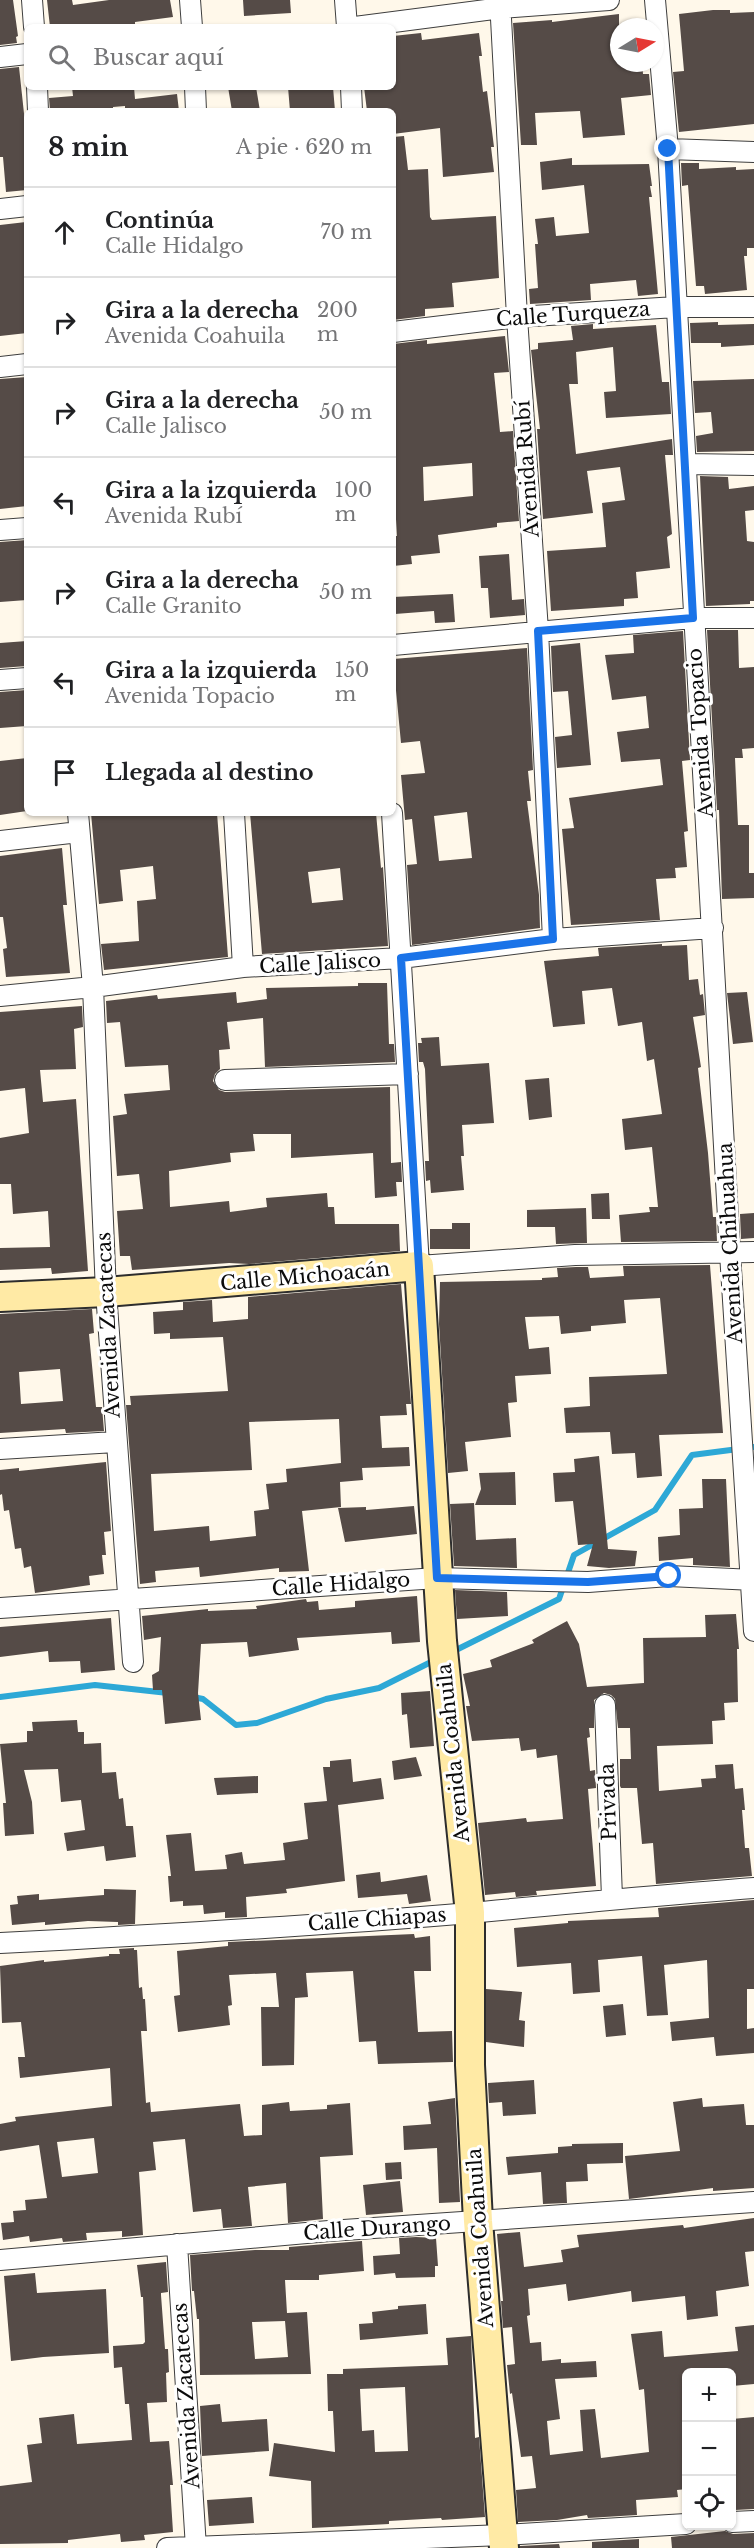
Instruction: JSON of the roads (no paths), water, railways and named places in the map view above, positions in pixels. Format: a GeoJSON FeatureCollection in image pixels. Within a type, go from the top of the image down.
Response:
{"type":"FeatureCollection","features":[{"type":"Feature","properties":{"kind":"street"},"geometry":{"type":"LineString","coordinates":[[32,0],[34,24]]}},
{"type":"Feature","properties":{"kind":"street"},"geometry":{"type":"LineString","coordinates":[[190,0],[192,24]]}},
{"type":"Feature","properties":{"kind":"street"},"geometry":{"type":"LineString","coordinates":[[345,0],[347,24]]}},
{"type":"Feature","properties":{"kind":"street"},"geometry":{"type":"LineString","coordinates":[[374,24],[501,4],[609,0]]}},
{"type":"Feature","properties":{"kind":"street","name":"Avenida Topacio"},"geometry":{"type":"LineString","coordinates":[[656,0],[668,149],[693,618],[713,928]]}},
{"type":"Feature","properties":{"kind":"street","name":"Avenida Rubí"},"geometry":{"type":"LineString","coordinates":[[501,4],[517,317],[538,631],[553,939]]}},
{"type":"Feature","properties":{"kind":"street"},"geometry":{"type":"LineString","coordinates":[[0,57],[24,54]]}},
{"type":"Feature","properties":{"kind":"street"},"geometry":{"type":"LineString","coordinates":[[37,90],[38,108]]}},
{"type":"Feature","properties":{"kind":"street"},"geometry":{"type":"LineString","coordinates":[[195,90],[196,108]]}},
{"type":"Feature","properties":{"kind":"street"},"geometry":{"type":"LineString","coordinates":[[351,90],[352,108]]}},
{"type":"Feature","properties":{"kind":"street"},"geometry":{"type":"LineString","coordinates":[[668,149],[754,152]]}},
{"type":"Feature","properties":{"kind":"street"},"geometry":{"type":"LineString","coordinates":[[0,209],[24,206]]}},
{"type":"Feature","properties":{"kind":"street","name":"Calle Turqueza"},"geometry":{"type":"LineString","coordinates":[[396,332],[517,317],[676,307],[754,308]]}},
{"type":"Feature","properties":{"kind":"street"},"geometry":{"type":"LineString","coordinates":[[0,367],[24,364]]}},
{"type":"Feature","properties":{"kind":"street"},"geometry":{"type":"LineString","coordinates":[[686,464],[754,465]]}},
{"type":"Feature","properties":{"kind":"street"},"geometry":{"type":"LineString","coordinates":[[0,530],[24,528]]}},
{"type":"Feature","properties":{"kind":"street"},"geometry":{"type":"LineString","coordinates":[[396,645],[693,618],[754,618]]}},
{"type":"Feature","properties":{"kind":"street"},"geometry":{"type":"LineString","coordinates":[[0,680],[24,678]]}},
{"type":"Feature","properties":{"kind":"street"},"geometry":{"type":"LineString","coordinates":[[234,816],[243,967]]}},
{"type":"Feature","properties":{"kind":"street","name":"Avenida Coahuila"},"geometry":{"type":"LineString","coordinates":[[392,816],[437,1578],[444,1669],[470,1913],[470,2065],[478,2221],[503,2541]]}},
{"type":"Feature","properties":{"kind":"street"},"geometry":{"type":"LineString","coordinates":[[0,841],[78,823]]}},
{"type":"Feature","properties":{"kind":"street","name":"Avenida Zacatecas"},"geometry":{"type":"LineString","coordinates":[[78,823],[93,987],[106,1292],[115,1442],[133,1662]]}},
{"type":"Feature","properties":{"kind":"street","name":"Calle Jalisco"},"geometry":{"type":"LineString","coordinates":[[0,996],[93,987],[243,967],[401,958],[553,939],[713,928]]}},
{"type":"Feature","properties":{"kind":"street","name":"Avenida Chihuahua"},"geometry":{"type":"LineString","coordinates":[[713,928],[742,1451],[753,1580],[754,1631]]}},
{"type":"Feature","properties":{"kind":"street"},"geometry":{"type":"LineString","coordinates":[[225,1080],[408,1074]]}},
{"type":"Feature","properties":{"kind":"street","name":"Calle Michoacán"},"geometry":{"type":"LineString","coordinates":[[0,1296],[106,1292],[575,1255],[754,1252]]}},
{"type":"Feature","properties":{"kind":"street"},"geometry":{"type":"LineString","coordinates":[[0,1449],[115,1442]]}},
{"type":"Feature","properties":{"kind":"street","name":"Calle Hidalgo"},"geometry":{"type":"LineString","coordinates":[[0,1608],[437,1578],[588,1582],[669,1576],[753,1580]]}},
{"type":"Feature","properties":{"kind":"street","name":"Privada"},"geometry":{"type":"LineString","coordinates":[[605,1705],[612,1898]]}},
{"type":"Feature","properties":{"kind":"street","name":"Calle Chiapas"},"geometry":{"type":"LineString","coordinates":[[0,1943],[159,1935],[470,1913],[612,1898],[754,1888]]}},
{"type":"Feature","properties":{"kind":"street","name":"Calle Durango"},"geometry":{"type":"LineString","coordinates":[[0,2260],[177,2244],[754,2202]]}},
{"type":"Feature","properties":{"kind":"street","name":"Avenida Zacatecas"},"geometry":{"type":"LineString","coordinates":[[177,2244],[196,2547]]}},
{"type":"Feature","properties":{"kind":"street"},"geometry":{"type":"LineString","coordinates":[[736,2522],[754,2521]]}},
{"type":"Feature","properties":{"kind":"street"},"geometry":{"type":"LineString","coordinates":[[167,2548],[503,2541],[682,2524]]}},
{"type":"Feature","properties":{"kind":"waterway"},"geometry":{"type":"LineString","coordinates":[[452,1652],[559,1599],[574,1555],[655,1510],[692,1455],[754,1447]]}},
{"type":"Feature","properties":{"kind":"waterway"},"geometry":{"type":"LineString","coordinates":[[193,1697],[203,1699],[236,1725],[257,1723],[326,1699],[379,1688],[437,1659]]}},
{"type":"Feature","properties":{"kind":"waterway"},"geometry":{"type":"LineString","coordinates":[[0,1697],[95,1685],[168,1693]]}}]}
